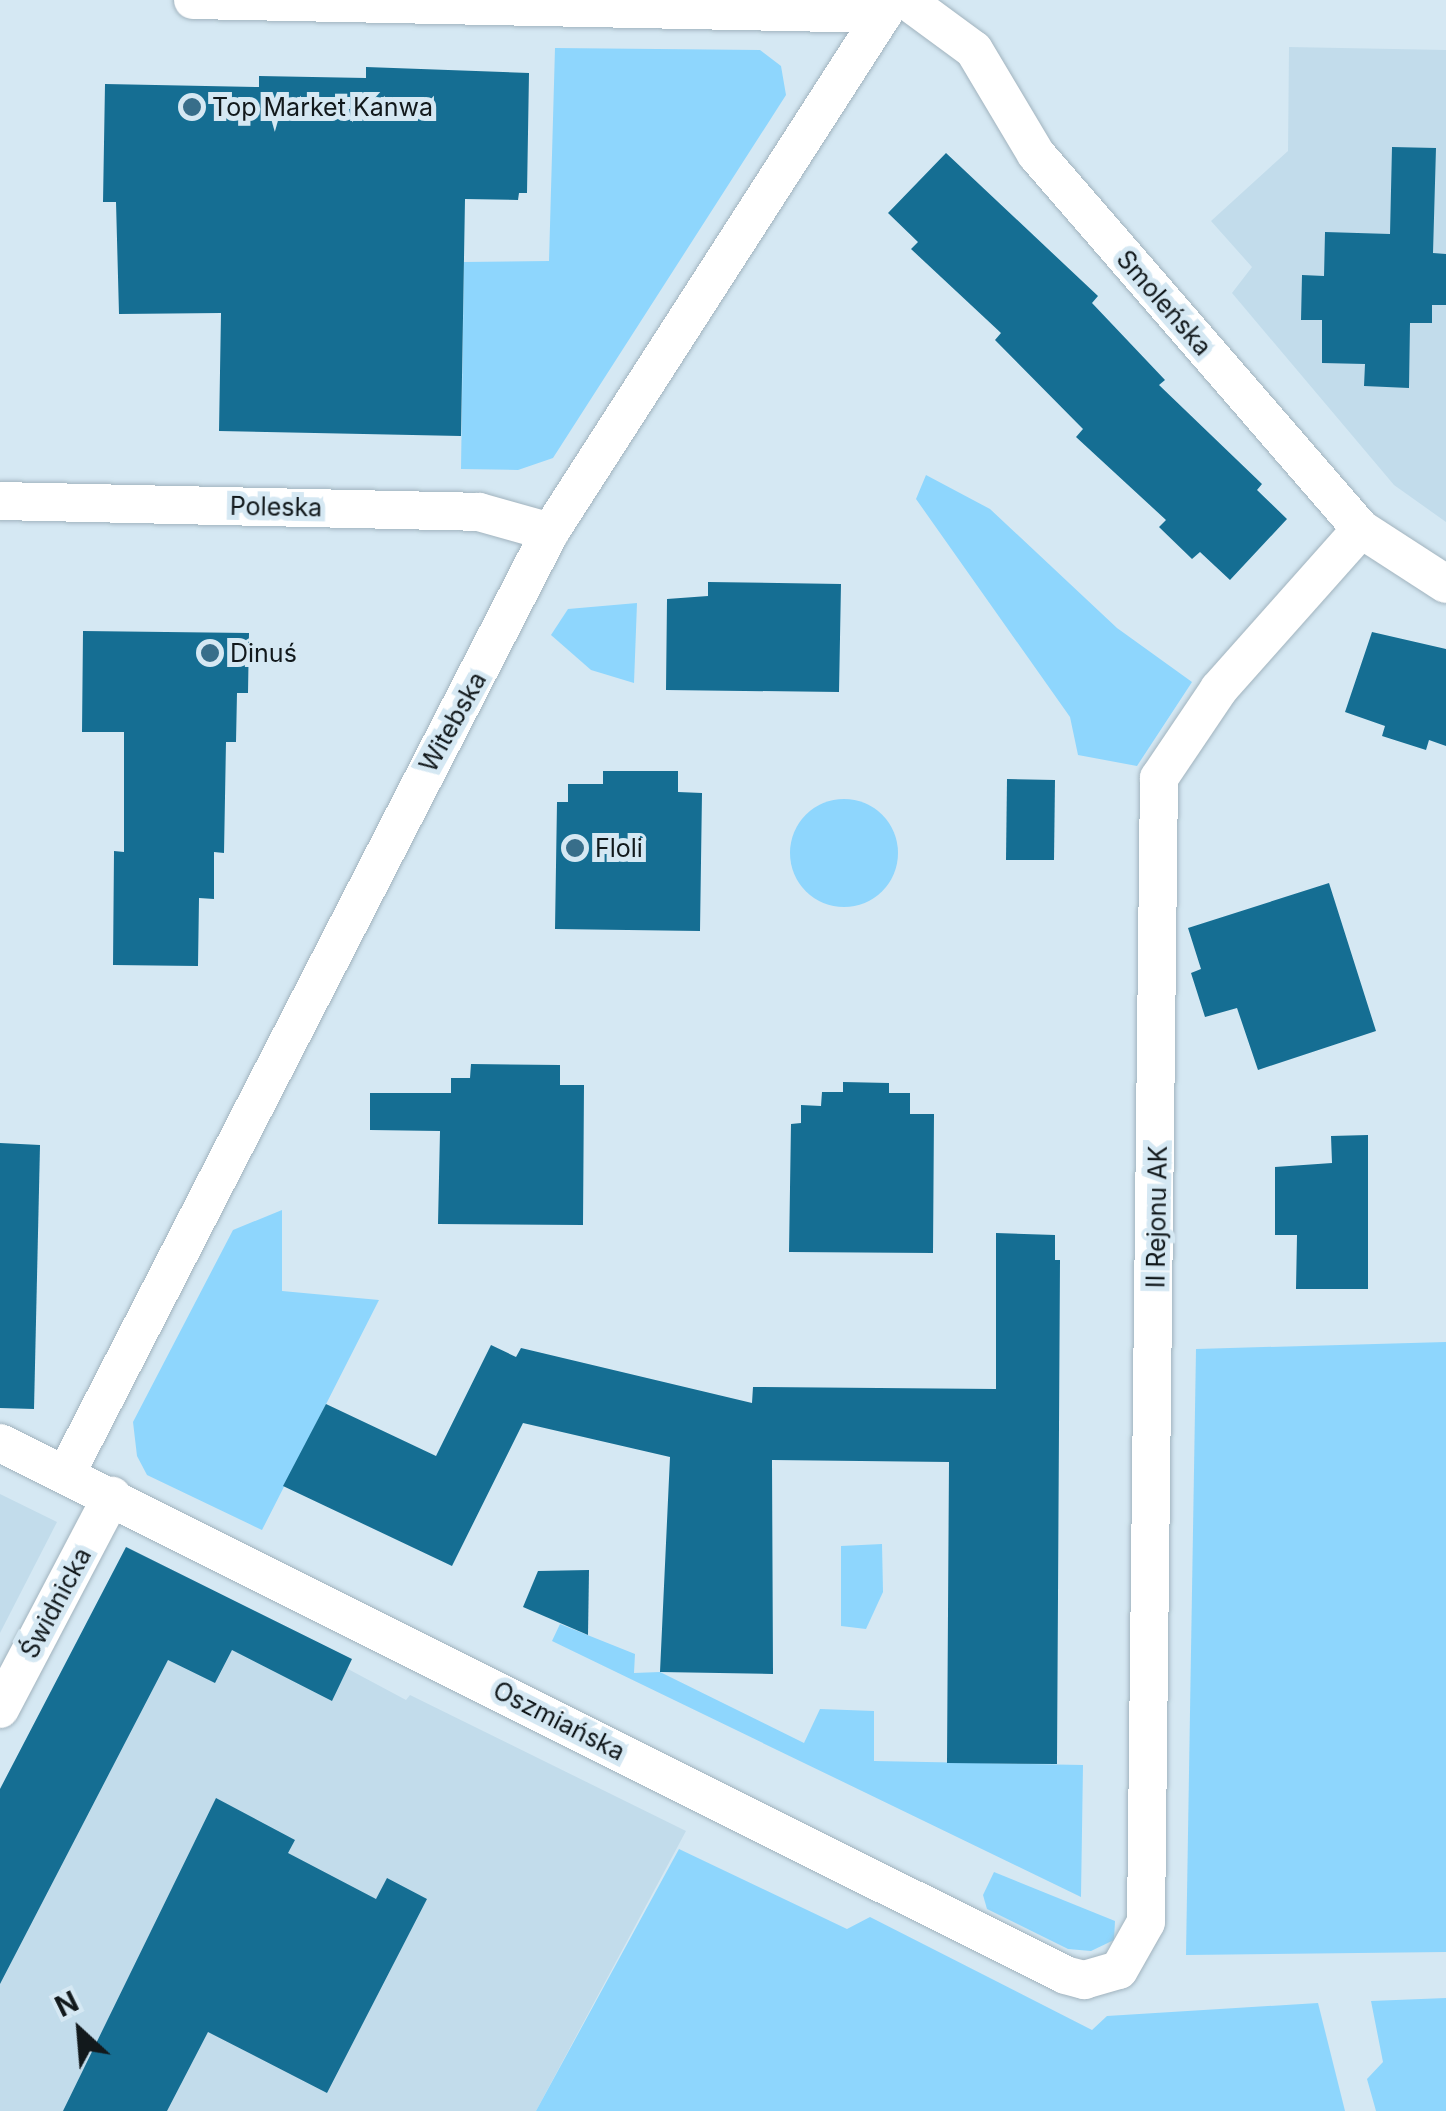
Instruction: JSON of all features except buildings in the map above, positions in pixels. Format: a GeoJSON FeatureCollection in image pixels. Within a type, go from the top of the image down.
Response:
{"type":"FeatureCollection","features":[{"type":"Feature","properties":{"kind":"street"},"geometry":{"type":"LineString","coordinates":[[193,0],[894,4]]}},
{"type":"Feature","properties":{"kind":"street","name":"Smoleńska"},"geometry":{"type":"LineString","coordinates":[[894,4],[974,50],[1036,154],[1361,529],[1446,584]]}},
{"type":"Feature","properties":{"kind":"street","name":"Witebska"},"geometry":{"type":"LineString","coordinates":[[66,1474],[550,532],[894,4]]}},
{"type":"Feature","properties":{"kind":"street","name":"Poleska"},"geometry":{"type":"LineString","coordinates":[[0,501],[479,512],[550,532]]}},
{"type":"Feature","properties":{"kind":"street","name":"II Rejonu AK"},"geometry":{"type":"LineString","coordinates":[[1119,1970],[1146,1922],[1158,778],[1219,689],[1361,529]]}},
{"type":"Feature","properties":{"kind":"street","name":"Oszmiańska"},"geometry":{"type":"LineString","coordinates":[[0,1442],[1065,1975],[1084,1980],[1119,1970]]}},
{"type":"Feature","properties":{"kind":"street","name":"Świdnicka"},"geometry":{"type":"LineString","coordinates":[[0,1709],[112,1496]]}},
{"type":"Feature","properties":{"kind":"shaded area"},"geometry":{"type":"Polygon","coordinates":[[[1289,47],[1446,50],[1446,522],[1394,485],[1232,293],[1252,267],[1211,221],[1288,151],[1289,47]]]}},
{"type":"Feature","properties":{"kind":"shaded area"},"geometry":{"type":"Polygon","coordinates":[[[555,48],[760,50],[781,66],[786,95],[553,458],[518,470],[461,469],[464,262],[549,261],[555,48]]]}},
{"type":"Feature","properties":{"kind":"shaded area"},"geometry":{"type":"Polygon","coordinates":[[[926,475],[990,509],[1117,628],[1192,682],[1137,766],[1078,755],[1070,717],[916,499],[926,475]]]}},
{"type":"Feature","properties":{"kind":"shaded area"},"geometry":{"type":"Polygon","coordinates":[[[637,603],[634,683],[591,670],[551,635],[568,609],[637,603]]]}},
{"type":"Feature","properties":{"kind":"shaded area"},"geometry":{"type":"Polygon","coordinates":[[[844,799],[865,803],[882,815],[894,832],[898,853],[894,874],[882,891],[865,903],[844,907],[823,903],[806,891],[794,874],[790,853],[794,832],[806,815],[823,803],[844,799]]]}},
{"type":"Feature","properties":{"kind":"shaded area"},"geometry":{"type":"Polygon","coordinates":[[[282,1210],[282,1291],[379,1300],[262,1530],[147,1475],[137,1456],[133,1422],[233,1230],[282,1210]]]}},
{"type":"Feature","properties":{"kind":"shaded area"},"geometry":{"type":"Polygon","coordinates":[[[1446,1342],[1446,1952],[1186,1955],[1196,1349],[1446,1342]]]}},
{"type":"Feature","properties":{"kind":"shaded area"},"geometry":{"type":"Polygon","coordinates":[[[0,1494],[57,1522],[0,1633],[0,1494]]]}},
{"type":"Feature","properties":{"kind":"shaded area"},"geometry":{"type":"Polygon","coordinates":[[[882,1544],[883,1592],[866,1629],[841,1626],[841,1546],[882,1544]]]}},
{"type":"Feature","properties":{"kind":"shaded area"},"geometry":{"type":"Polygon","coordinates":[[[127,1547],[349,1658],[348,1669],[406,1700],[410,1695],[686,1831],[536,2111],[0,2111],[0,1789],[127,1547]]]}},
{"type":"Feature","properties":{"kind":"shaded area"},"geometry":{"type":"Polygon","coordinates":[[[560,1624],[635,1654],[634,1673],[660,1672],[804,1743],[820,1709],[874,1711],[874,1761],[1083,1765],[1081,1897],[552,1641],[560,1624]]]}},
{"type":"Feature","properties":{"kind":"shaded area"},"geometry":{"type":"Polygon","coordinates":[[[679,1849],[847,1929],[870,1917],[1092,2030],[1107,2016],[1318,2003],[1345,2111],[536,2111],[679,1849]]]}},
{"type":"Feature","properties":{"kind":"shaded area"},"geometry":{"type":"Polygon","coordinates":[[[994,1872],[1115,1921],[1114,1940],[1091,1951],[1068,1949],[987,1909],[983,1895],[994,1872]]]}},
{"type":"Feature","properties":{"kind":"shaded area"},"geometry":{"type":"Polygon","coordinates":[[[1446,1998],[1446,2111],[1376,2111],[1367,2079],[1383,2062],[1371,2001],[1446,1998]]]}},
{"type":"Feature","properties":{"kind":"place","name":"Top Market Kanwa"},"geometry":{"type":"Point","coordinates":[192,107]}},
{"type":"Feature","properties":{"kind":"place","name":"Dinuś"},"geometry":{"type":"Point","coordinates":[210,653]}},
{"type":"Feature","properties":{"kind":"place","name":"Floli"},"geometry":{"type":"Point","coordinates":[575,848]}}]}
